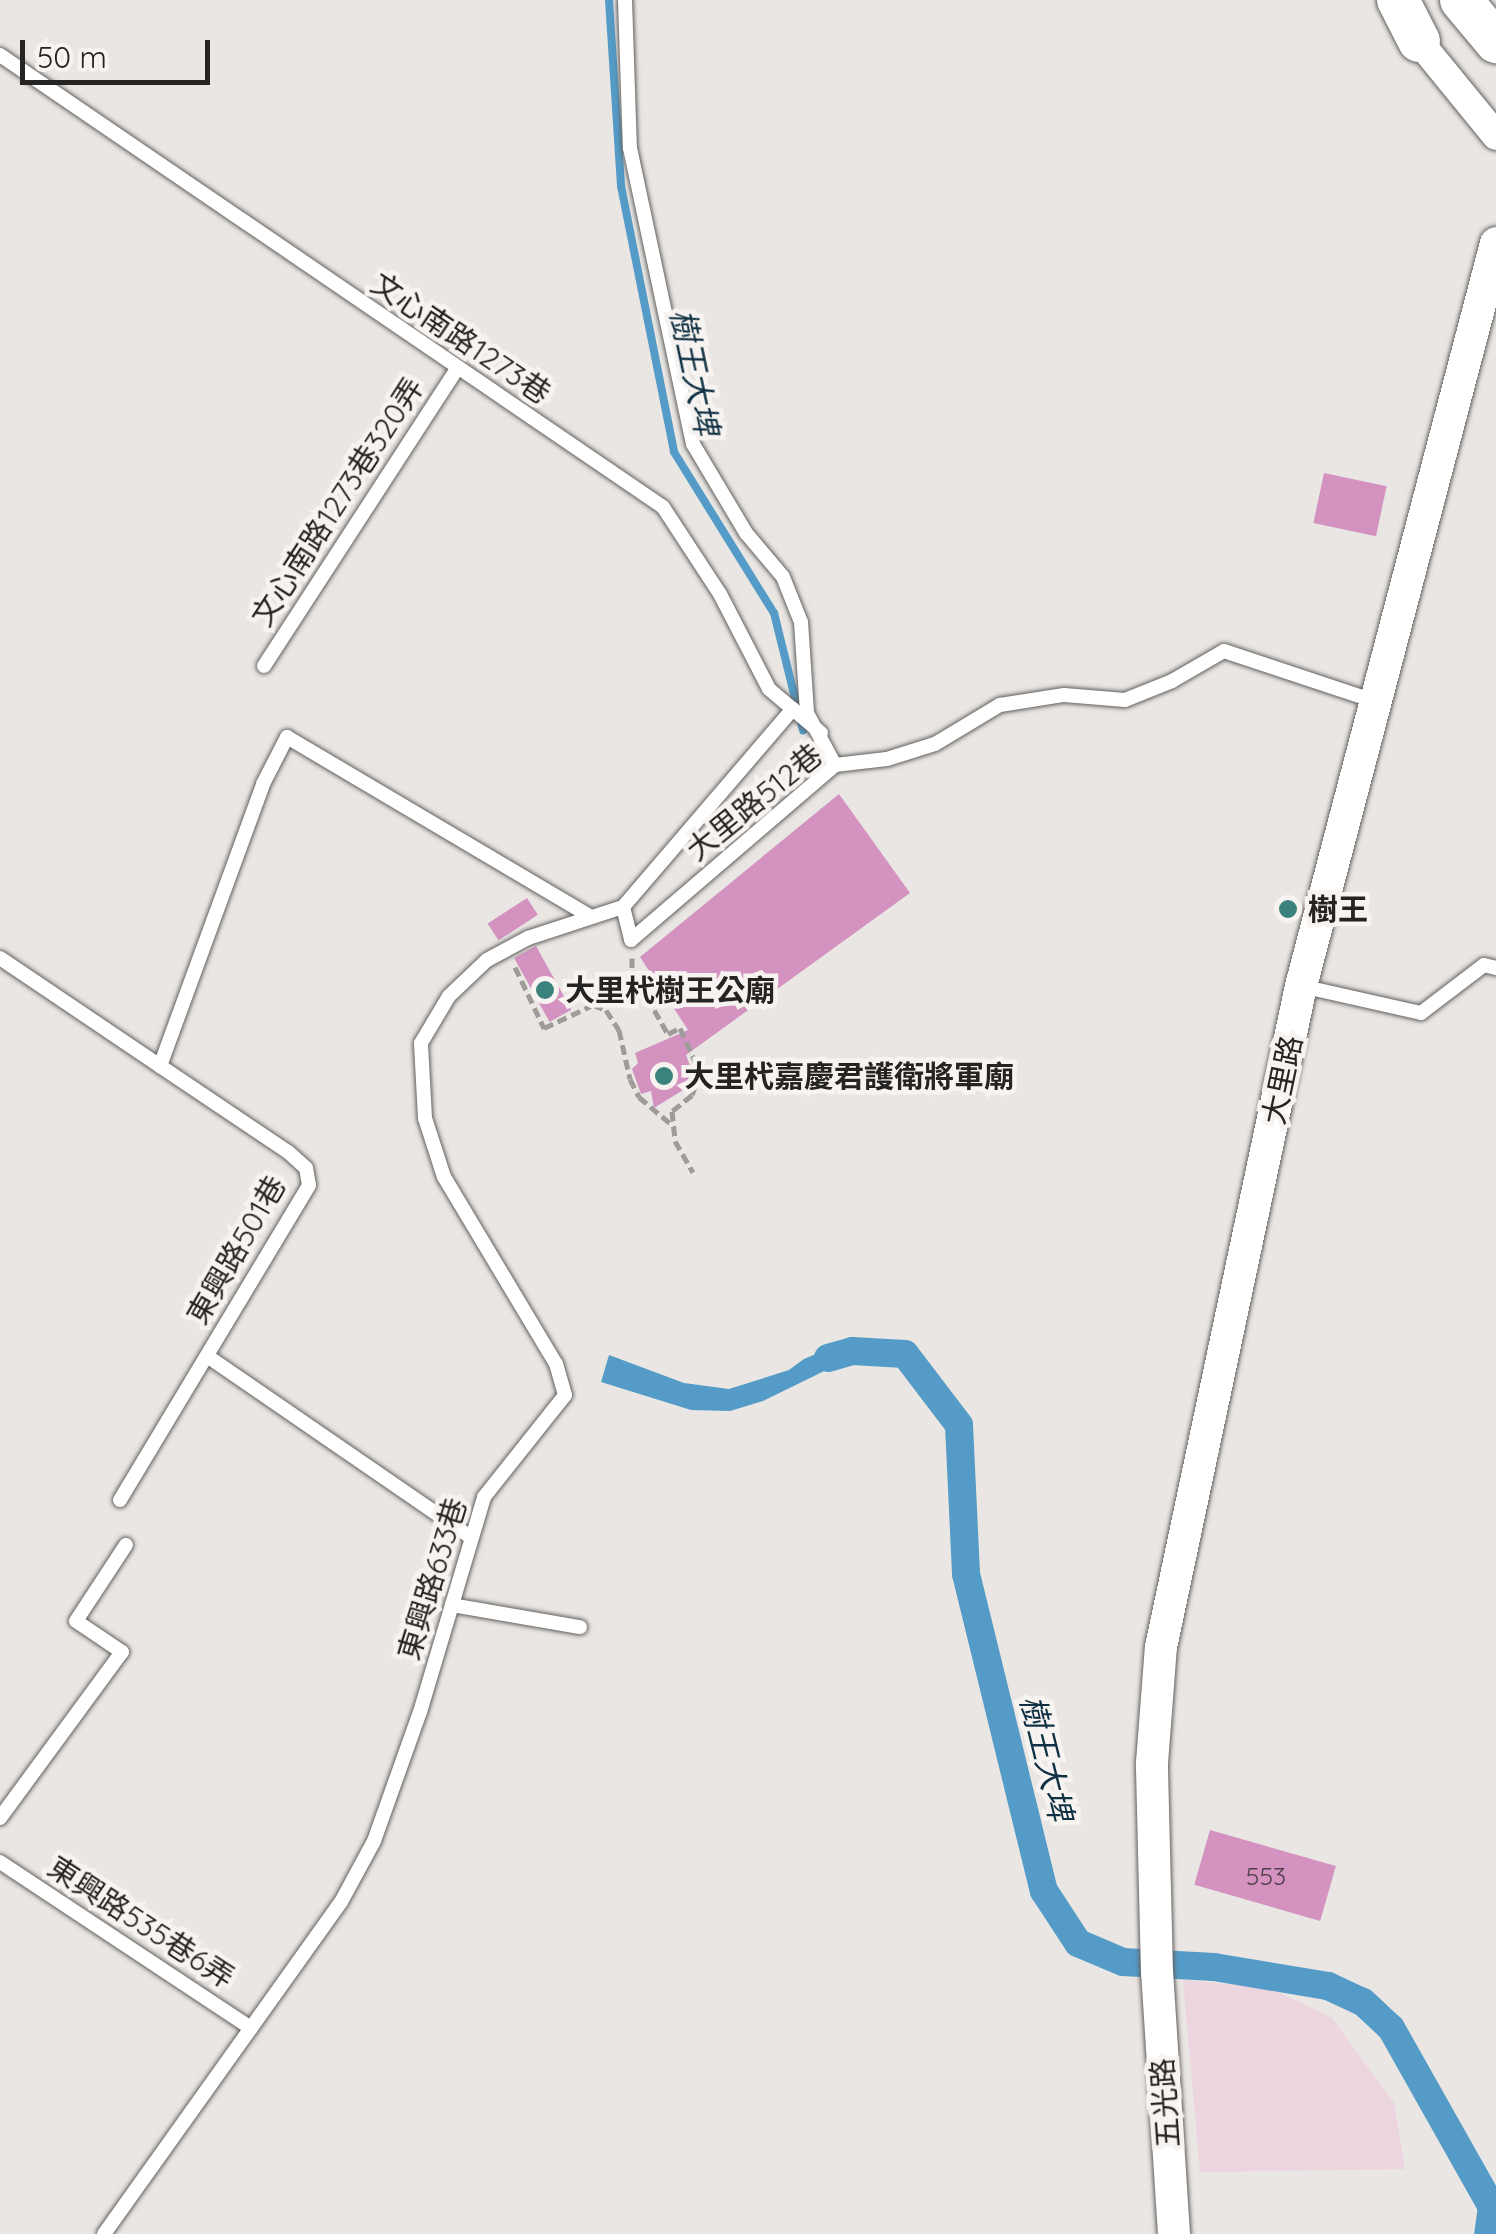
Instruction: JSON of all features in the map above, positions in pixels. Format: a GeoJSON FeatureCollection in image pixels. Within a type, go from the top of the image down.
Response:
{"type":"FeatureCollection","features":[{"type":"Feature","properties":{"kind":"main road"},"geometry":{"type":"LineString","coordinates":[[1398,0],[1419,41]]}},
{"type":"Feature","properties":{"kind":"main road"},"geometry":{"type":"LineString","coordinates":[[1461,0],[1496,42]]}},
{"type":"Feature","properties":{"kind":"street"},"geometry":{"type":"LineString","coordinates":[[1384,0],[1496,136]]}},
{"type":"Feature","properties":{"kind":"street","name":"大里路"},"geometry":{"type":"LineString","coordinates":[[1157,1973],[1152,1762],[1162,1646],[1302,986],[1496,243]]}},
{"type":"Feature","properties":{"kind":"street","name":"五光路"},"geometry":{"type":"LineString","coordinates":[[1157,1973],[1174,2234]]}},
{"type":"Feature","properties":{"kind":"lane"},"geometry":{"type":"LineString","coordinates":[[626,0],[630,148],[693,444],[746,532],[783,577],[801,622],[807,713],[836,765]]}},
{"type":"Feature","properties":{"kind":"lane","name":"文心南路1273巷"},"geometry":{"type":"LineString","coordinates":[[0,55],[662,507],[720,594],[770,688],[819,732]]}},
{"type":"Feature","properties":{"kind":"lane","name":"文心南路1273巷320弄"},"geometry":{"type":"LineString","coordinates":[[264,666],[456,369]]}},
{"type":"Feature","properties":{"kind":"lane","name":"大里路512巷"},"geometry":{"type":"LineString","coordinates":[[631,940],[836,765],[887,759],[935,744],[1000,706],[1064,694],[1125,700],[1172,681],[1224,651],[1374,702]]}},
{"type":"Feature","properties":{"kind":"lane","name":"大里路512巷"},"geometry":{"type":"LineString","coordinates":[[623,907],[794,709]]}},
{"type":"Feature","properties":{"kind":"lane"},"geometry":{"type":"LineString","coordinates":[[0,958],[160,1066],[262,784],[287,737],[590,916]]}},
{"type":"Feature","properties":{"kind":"lane"},"geometry":{"type":"LineString","coordinates":[[623,907],[631,940]]}},
{"type":"Feature","properties":{"kind":"lane","name":"東興路633巷"},"geometry":{"type":"LineString","coordinates":[[104,2234],[341,1902],[374,1841],[484,1497],[566,1396],[556,1364],[444,1178],[425,1118],[421,1043],[448,996],[487,960],[590,916],[623,907]]}},
{"type":"Feature","properties":{"kind":"lane"},"geometry":{"type":"LineString","coordinates":[[1302,986],[1421,1013],[1484,966],[1496,968]]}},
{"type":"Feature","properties":{"kind":"lane","name":"東興路501巷"},"geometry":{"type":"LineString","coordinates":[[120,1500],[308,1186],[306,1168],[160,1066]]}},
{"type":"Feature","properties":{"kind":"lane","name":"東興路501巷"},"geometry":{"type":"LineString","coordinates":[[207,1356],[472,1538]]}},
{"type":"Feature","properties":{"kind":"lane"},"geometry":{"type":"LineString","coordinates":[[0,1818],[122,1652],[76,1621],[126,1545]]}},
{"type":"Feature","properties":{"kind":"lane"},"geometry":{"type":"LineString","coordinates":[[452,1605],[580,1627]]}},
{"type":"Feature","properties":{"kind":"lane","name":"東興路535巷6弄"},"geometry":{"type":"LineString","coordinates":[[0,1862],[252,2028]]}},
{"type":"Feature","properties":{"kind":"path"},"geometry":{"type":"LineString","coordinates":[[631,940],[632,971],[668,1034],[680,1028],[700,1072],[692,1095],[672,1111],[671,1124],[682,1158],[693,1172]]}},
{"type":"Feature","properties":{"kind":"path"},"geometry":{"type":"LineString","coordinates":[[508,948],[544,1028],[593,1005],[606,1010],[619,1030],[630,1078],[639,1096],[671,1124]]}},
{"type":"Feature","properties":{"kind":"shaded area"},"geometry":{"type":"Polygon","coordinates":[[[1183,1980],[1269,1988],[1332,2018],[1394,2103],[1405,2169],[1200,2172],[1183,1980]]]}},
{"type":"Feature","properties":{"kind":"water"},"geometry":{"type":"Polygon","coordinates":[[[848,1341],[863,1352],[763,1401],[730,1411],[691,1410],[601,1382],[609,1355],[684,1383],[729,1389],[789,1370],[804,1359],[848,1341]]]}},
{"type":"Feature","properties":{"kind":"building"},"geometry":{"type":"Polygon","coordinates":[[[1324,473],[1387,486],[1376,536],[1313,523],[1324,473]]]}},
{"type":"Feature","properties":{"kind":"building"},"geometry":{"type":"Polygon","coordinates":[[[839,794],[910,893],[686,1055],[696,1082],[654,1108],[651,1091],[641,1094],[632,1069],[638,1063],[635,1053],[688,1030],[640,957],[839,794]]]}},
{"type":"Feature","properties":{"kind":"building"},"geometry":{"type":"Polygon","coordinates":[[[527,898],[538,915],[498,940],[488,924],[527,898]]]}},
{"type":"Feature","properties":{"kind":"building","name":"大里杙樹王公廟"},"geometry":{"type":"Polygon","coordinates":[[[536,946],[571,1010],[550,1022],[514,958],[536,946]]]}},
{"type":"Feature","properties":{"kind":"building"},"geometry":{"type":"Polygon","coordinates":[[[1210,1830],[1336,1866],[1320,1921],[1194,1885],[1210,1830]]]}},
{"type":"Feature","properties":{"kind":"waterway","name":"樹王大埤"},"geometry":{"type":"LineString","coordinates":[[609,0],[621,186],[674,452],[774,613],[803,730]]}},
{"type":"Feature","properties":{"kind":"waterway","name":"樹王大埤"},"geometry":{"type":"LineString","coordinates":[[828,1358],[852,1351],[905,1354],[959,1425],[966,1574],[1044,1891],[1078,1943],[1123,1962],[1214,1967],[1328,1986],[1363,2002],[1391,2028],[1492,2207],[1488,2234]]}},
{"type":"Feature","properties":{"kind":"place","name":"樹王"},"geometry":{"type":"Point","coordinates":[1288,909]}},
{"type":"Feature","properties":{"kind":"place","name":"大里杙樹王公廟"},"geometry":{"type":"Point","coordinates":[545,990]}},
{"type":"Feature","properties":{"kind":"place","name":"大里杙嘉慶君護衛將軍廟"},"geometry":{"type":"Point","coordinates":[664,1076]}}]}
